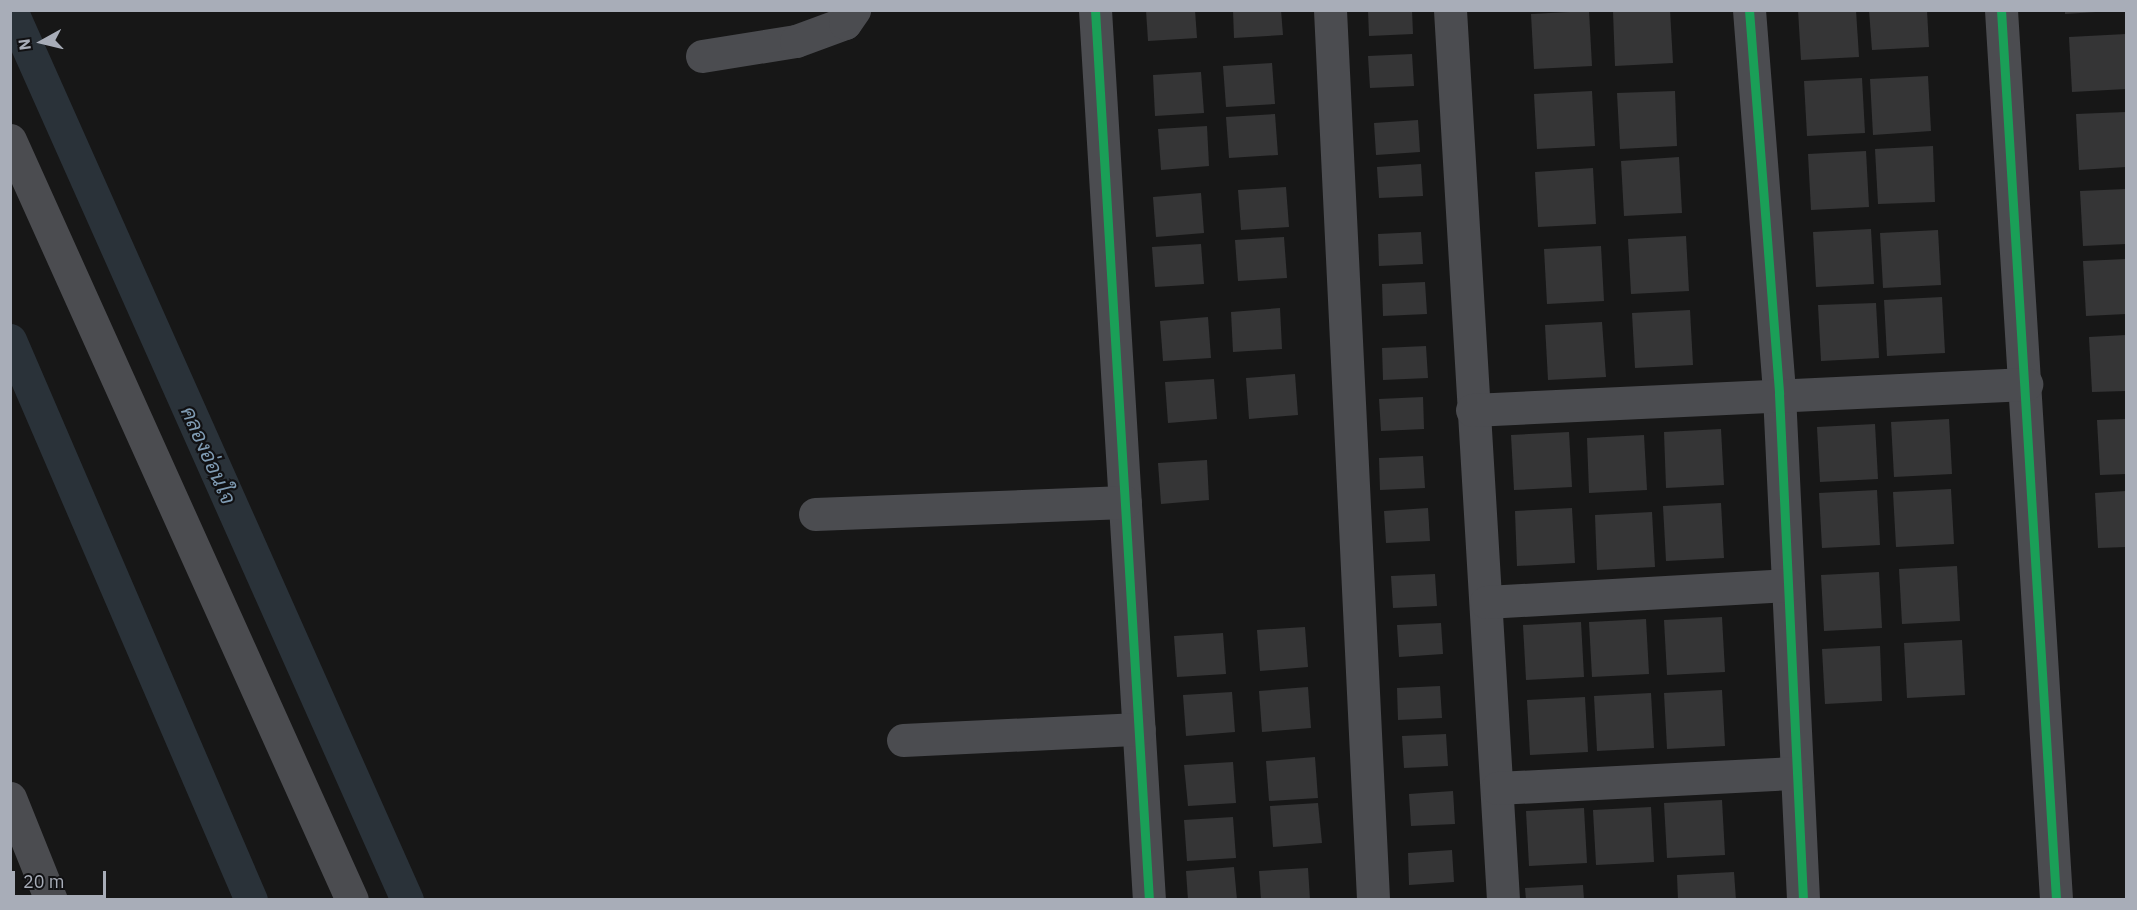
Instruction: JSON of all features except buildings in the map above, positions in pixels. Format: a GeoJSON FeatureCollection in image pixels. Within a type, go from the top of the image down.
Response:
{"type":"FeatureCollection","features":[{"type":"Feature","properties":{"kind":"street"},"geometry":{"type":"LineString","coordinates":[[702,56],[796,41],[846,23],[854,10]]}},
{"type":"Feature","properties":{"kind":"street"},"geometry":{"type":"LineString","coordinates":[[1095,10],[1149,900]]}},
{"type":"Feature","properties":{"kind":"street"},"geometry":{"type":"LineString","coordinates":[[1330,10],[1373,900]]}},
{"type":"Feature","properties":{"kind":"street"},"geometry":{"type":"LineString","coordinates":[[1450,10],[1472,410],[1486,602],[1503,900]]}},
{"type":"Feature","properties":{"kind":"street"},"geometry":{"type":"LineString","coordinates":[[1749,10],[1779,394],[1803,900]]}},
{"type":"Feature","properties":{"kind":"street"},"geometry":{"type":"LineString","coordinates":[[2001,10],[2026,384],[2056,900]]}},
{"type":"Feature","properties":{"kind":"street"},"geometry":{"type":"LineString","coordinates":[[10,140],[352,900]]}},
{"type":"Feature","properties":{"kind":"street"},"geometry":{"type":"LineString","coordinates":[[1472,410],[2026,384]]}},
{"type":"Feature","properties":{"kind":"street"},"geometry":{"type":"LineString","coordinates":[[815,514],[1125,502]]}},
{"type":"Feature","properties":{"kind":"street"},"geometry":{"type":"LineString","coordinates":[[1486,602],[1788,585]]}},
{"type":"Feature","properties":{"kind":"street"},"geometry":{"type":"LineString","coordinates":[[903,740],[1139,729]]}},
{"type":"Feature","properties":{"kind":"street"},"geometry":{"type":"LineString","coordinates":[[1497,788],[1796,773]]}},
{"type":"Feature","properties":{"kind":"street"},"geometry":{"type":"LineString","coordinates":[[10,798],[51,900]]}},
{"type":"Feature","properties":{"kind":"waterway","name":"คลองอ่อนใจ"},"geometry":{"type":"LineString","coordinates":[[11,10],[407,900]]}},
{"type":"Feature","properties":{"kind":"waterway"},"geometry":{"type":"LineString","coordinates":[[10,340],[251,900]]}},
{"type":"Feature","properties":{"kind":"cycle path"},"geometry":{"type":"LineString","coordinates":[[1095,10],[1149,900]]}},
{"type":"Feature","properties":{"kind":"cycle path"},"geometry":{"type":"LineString","coordinates":[[1749,10],[1779,394],[1803,900]]}},
{"type":"Feature","properties":{"kind":"cycle path"},"geometry":{"type":"LineString","coordinates":[[2001,10],[2056,900]]}}]}
